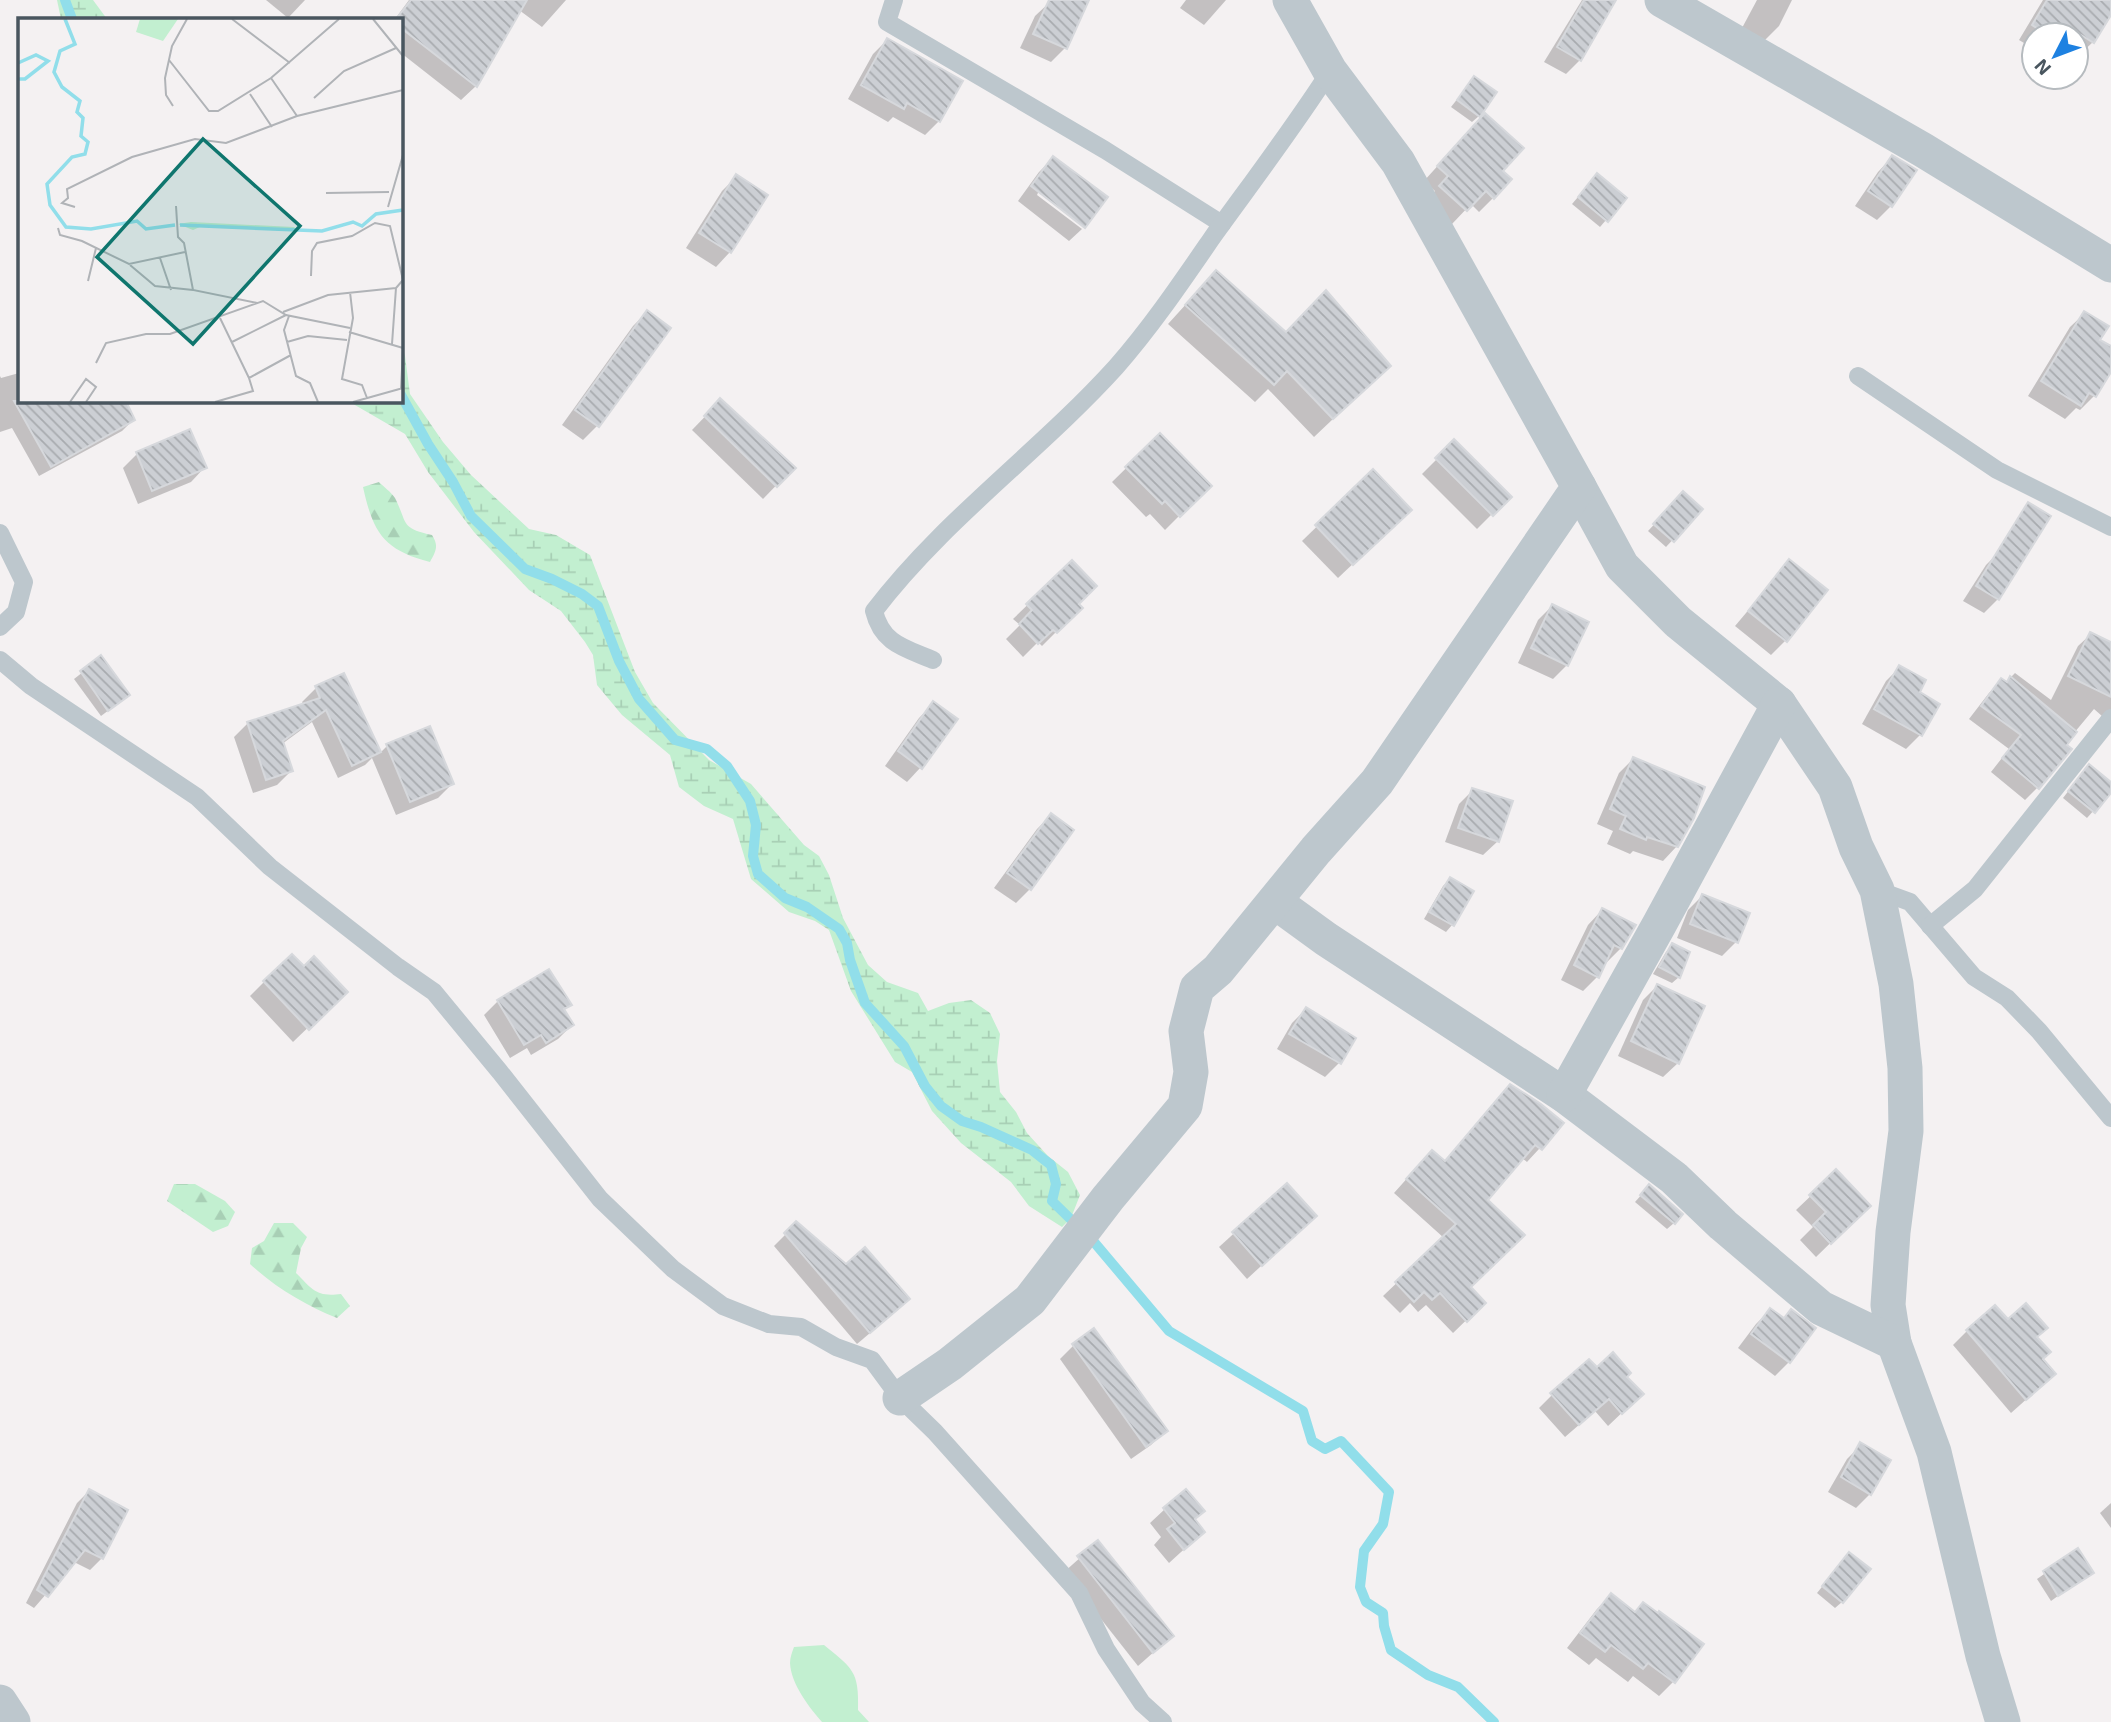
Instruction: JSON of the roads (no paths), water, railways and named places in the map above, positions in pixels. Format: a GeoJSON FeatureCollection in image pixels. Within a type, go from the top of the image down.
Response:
{"type":"FeatureCollection","features":[{"type":"Feature","properties":{"kind":"street"},"geometry":{"type":"LineString","coordinates":[[1290,0],[1330,71],[1398,162],[1622,566],[1678,622],[1779,704],[1835,787],[1856,847],[1877,890],[1896,984],[1905,1068],[1906,1131],[1893,1232],[1888,1305],[1894,1343],[1934,1452],[1983,1657],[2003,1722]]}},
{"type":"Feature","properties":{"kind":"street"},"geometry":{"type":"LineString","coordinates":[[1662,0],[1923,150],[2111,265]]}},
{"type":"Feature","properties":{"kind":"street"},"geometry":{"type":"LineString","coordinates":[[900,1398],[950,1364],[1030,1300],[1108,1198],[1185,1106],[1191,1072],[1186,1031],[1197,988],[1219,970],[1316,850],[1377,782],[1579,487]]}},
{"type":"Feature","properties":{"kind":"street"},"geometry":{"type":"LineString","coordinates":[[1564,1095],[1779,704]]}},
{"type":"Feature","properties":{"kind":"street"},"geometry":{"type":"LineString","coordinates":[[1275,902],[1326,939],[1564,1095],[1674,1178],[1723,1225],[1821,1308],[1894,1343]]}},
{"type":"Feature","properties":{"kind":"street"},"geometry":{"type":"LineString","coordinates":[[0,1702],[13,1722]]}},
{"type":"Feature","properties":{"kind":"lane"},"geometry":{"type":"LineString","coordinates":[[894,0],[887,22],[1093,143],[1222,224]]}},
{"type":"Feature","properties":{"kind":"lane"},"geometry":{"type":"LineString","coordinates":[[933,660],[891,642],[878,627],[874,611],[899,578],[1003,475],[1055,429],[1116,366],[1158,314],[1304,112],[1330,71]]}},
{"type":"Feature","properties":{"kind":"lane"},"geometry":{"type":"LineString","coordinates":[[1858,376],[1997,470],[2111,527]]}},
{"type":"Feature","properties":{"kind":"lane"},"geometry":{"type":"LineString","coordinates":[[0,533],[24,582],[16,612],[0,627]]}},
{"type":"Feature","properties":{"kind":"lane"},"geometry":{"type":"LineString","coordinates":[[0,660],[31,686],[197,797],[270,867],[434,992],[600,1199],[673,1269],[723,1307],[769,1324],[801,1327],[836,1347],[872,1360],[900,1398],[935,1432],[1079,1593],[1106,1649],[1142,1703],[1164,1722]]}},
{"type":"Feature","properties":{"kind":"lane"},"geometry":{"type":"LineString","coordinates":[[1930,926],[1975,889],[2111,718]]}},
{"type":"Feature","properties":{"kind":"lane"},"geometry":{"type":"LineString","coordinates":[[1877,890],[1910,902],[1974,977],[2007,998],[2039,1031],[2111,1118]]}},
{"type":"Feature","properties":{"kind":"waterway"},"geometry":{"type":"LineString","coordinates":[[65,0],[72,18]]}},
{"type":"Feature","properties":{"kind":"waterway"},"geometry":{"type":"LineString","coordinates":[[402,397],[471,516],[525,569],[582,594],[598,606],[619,661],[639,699],[675,740],[707,749],[727,766],[750,801],[756,825],[753,856],[758,874],[785,898],[807,907],[839,929],[847,943],[865,1003],[904,1046],[925,1086],[941,1106],[962,1121],[1032,1150],[1051,1165],[1056,1184],[1052,1201],[1094,1242],[1169,1331],[1303,1411],[1312,1441],[1325,1449],[1341,1441],[1389,1492],[1383,1524],[1364,1551],[1360,1587],[1366,1602],[1383,1613],[1391,1650],[1428,1675],[1458,1687],[1494,1722]]}}]}
